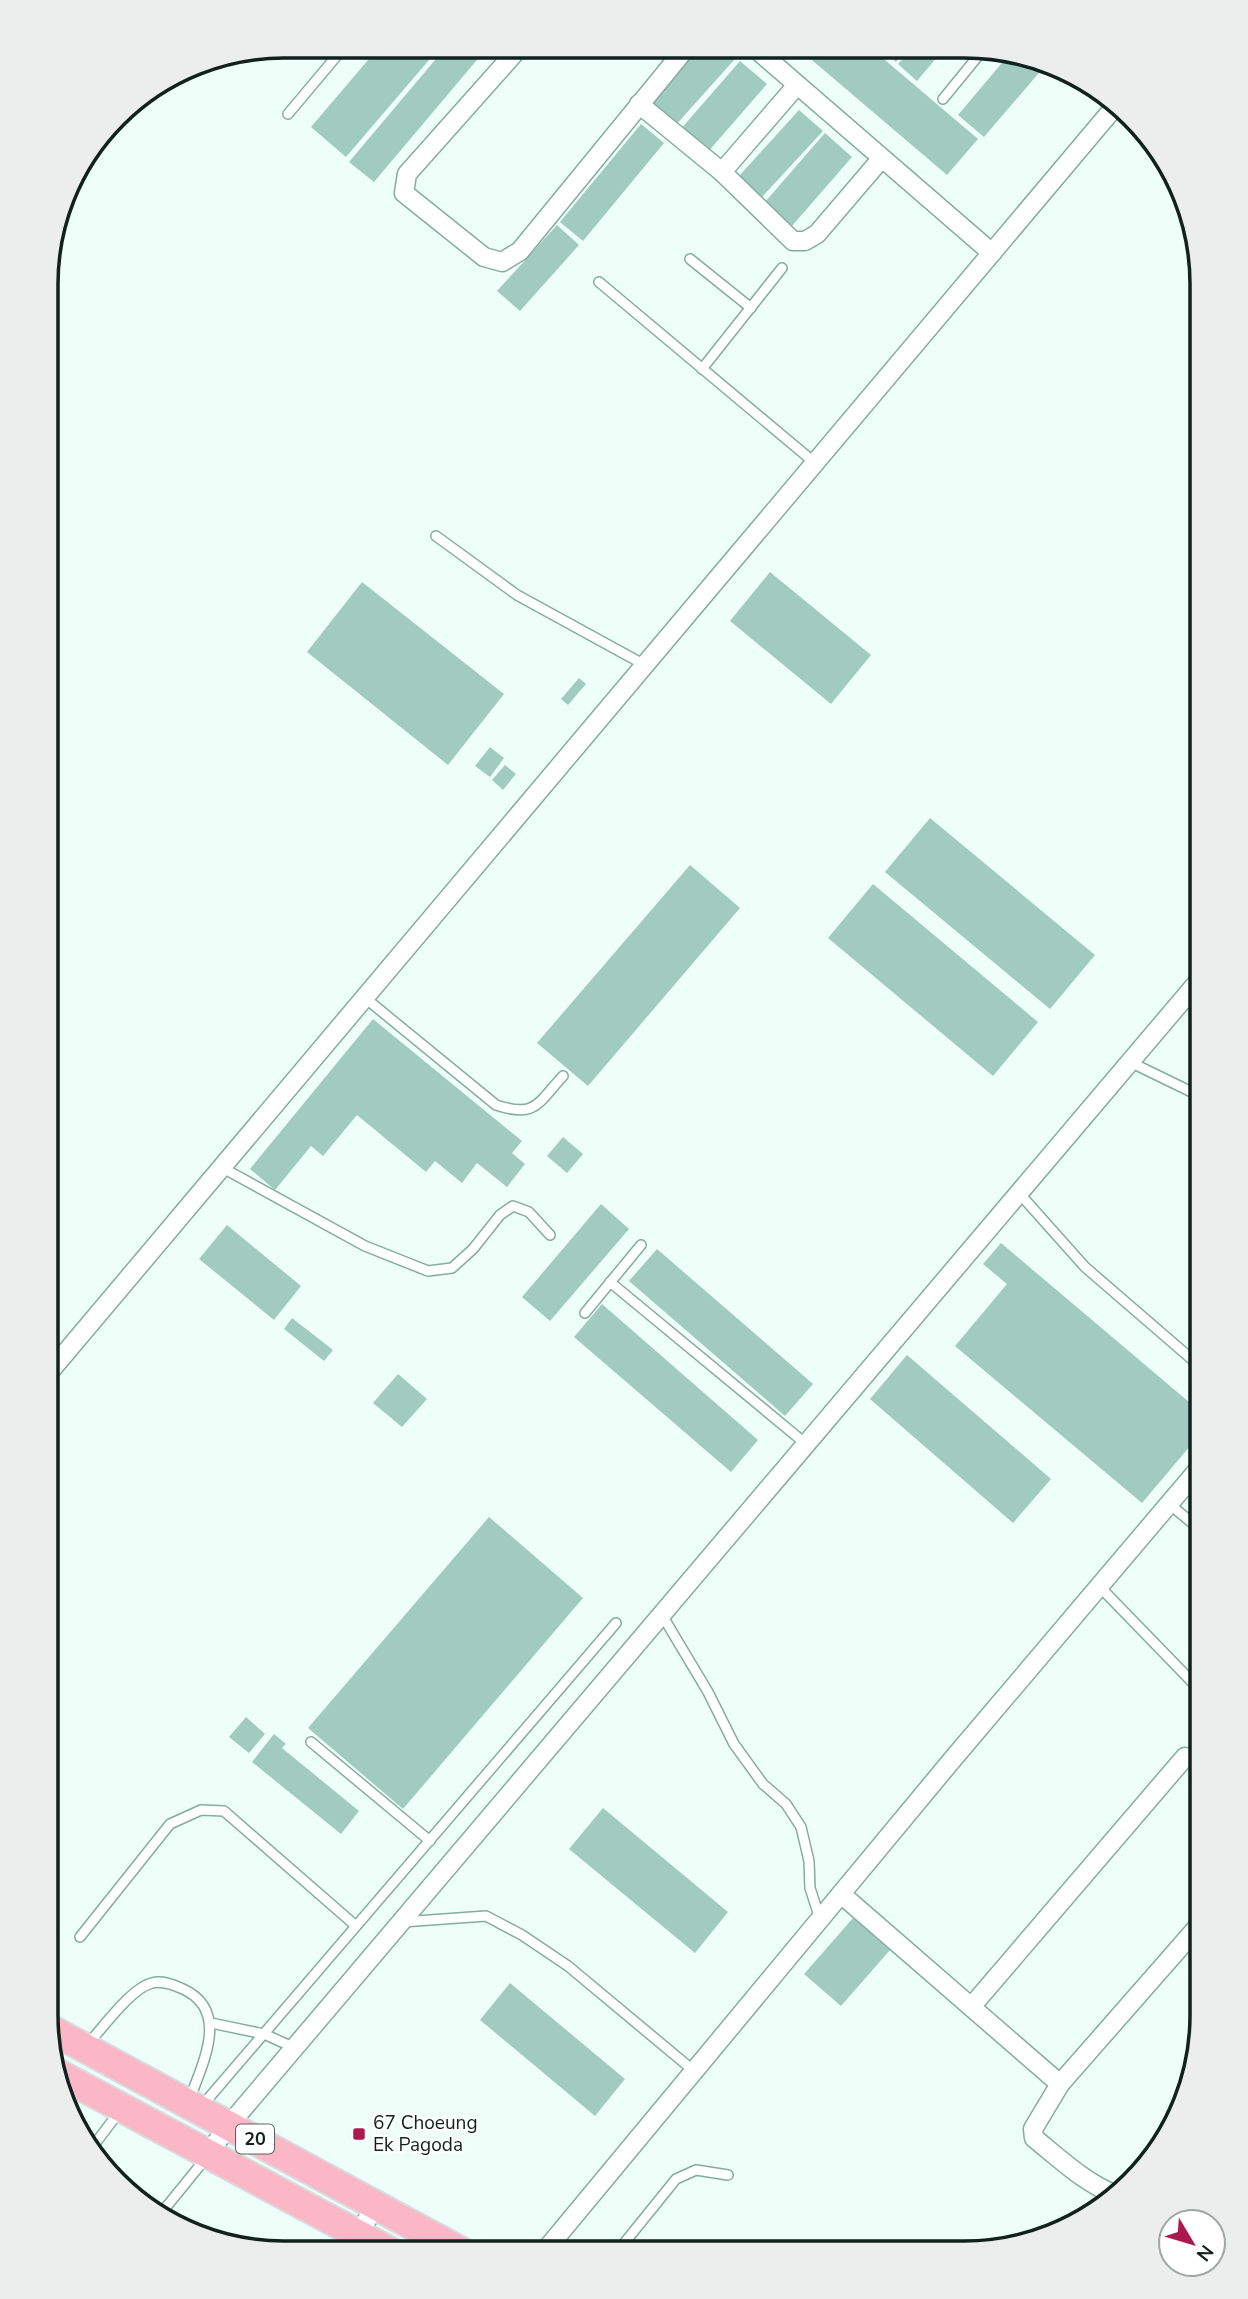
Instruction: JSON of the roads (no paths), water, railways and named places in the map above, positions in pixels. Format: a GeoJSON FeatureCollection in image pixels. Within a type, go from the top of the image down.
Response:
{"type":"FeatureCollection","features":[{"type":"Feature","properties":{"kind":"main road","name":"20"},"geometry":{"type":"LineString","coordinates":[[59,2034],[442,2241]]}},
{"type":"Feature","properties":{"kind":"main road","name":"20"},"geometry":{"type":"LineString","coordinates":[[67,2079],[208,2154],[354,2241]]}},
{"type":"Feature","properties":{"kind":"street"},"geometry":{"type":"LineString","coordinates":[[510,58],[407,174],[404,193],[484,257],[502,262],[520,251],[678,58]]}},
{"type":"Feature","properties":{"kind":"street"},"geometry":{"type":"LineString","coordinates":[[766,58],[992,253]]}},
{"type":"Feature","properties":{"kind":"street"},"geometry":{"type":"LineString","coordinates":[[722,172],[797,85]]}},
{"type":"Feature","properties":{"kind":"street"},"geometry":{"type":"LineString","coordinates":[[639,104],[722,172],[793,241],[805,241],[817,234],[881,159]]}},
{"type":"Feature","properties":{"kind":"street"},"geometry":{"type":"LineString","coordinates":[[58,1362],[1110,112]]}},
{"type":"Feature","properties":{"kind":"street"},"geometry":{"type":"LineString","coordinates":[[208,2154],[229,2125],[1190,991]]}},
{"type":"Feature","properties":{"kind":"street"},"geometry":{"type":"LineString","coordinates":[[553,2241],[1190,1478]]}},
{"type":"Feature","properties":{"kind":"street"},"geometry":{"type":"LineString","coordinates":[[971,2007],[1185,1757]]}},
{"type":"Feature","properties":{"kind":"street"},"geometry":{"type":"LineString","coordinates":[[841,1894],[1060,2084]]}},
{"type":"Feature","properties":{"kind":"street"},"geometry":{"type":"LineString","coordinates":[[1105,2191],[1034,2138],[1033,2130],[1060,2084],[1190,1936]]}},
{"type":"Feature","properties":{"kind":"street"},"geometry":{"type":"LineString","coordinates":[[358,2241],[376,2204]]}},
{"type":"Feature","properties":{"kind":"lane"},"geometry":{"type":"LineString","coordinates":[[288,114],[335,58]]}},
{"type":"Feature","properties":{"kind":"lane"},"geometry":{"type":"LineString","coordinates":[[943,99],[975,60],[973,58]]}},
{"type":"Feature","properties":{"kind":"lane"},"geometry":{"type":"LineString","coordinates":[[690,259],[751,308]]}},
{"type":"Feature","properties":{"kind":"lane"},"geometry":{"type":"LineString","coordinates":[[702,369],[782,268]]}},
{"type":"Feature","properties":{"kind":"lane"},"geometry":{"type":"LineString","coordinates":[[599,282],[815,463]]}},
{"type":"Feature","properties":{"kind":"lane"},"geometry":{"type":"LineString","coordinates":[[436,536],[517,595],[643,664]]}},
{"type":"Feature","properties":{"kind":"lane"},"geometry":{"type":"LineString","coordinates":[[364,997],[496,1105],[517,1112],[531,1110],[563,1076]]}},
{"type":"Feature","properties":{"kind":"lane"},"geometry":{"type":"LineString","coordinates":[[1130,1062],[1190,1091]]}},
{"type":"Feature","properties":{"kind":"lane"},"geometry":{"type":"LineString","coordinates":[[221,1167],[365,1246],[428,1271],[452,1268],[473,1249],[500,1215],[513,1206],[529,1212],[550,1235]]}},
{"type":"Feature","properties":{"kind":"lane"},"geometry":{"type":"LineString","coordinates":[[1019,1193],[1085,1267],[1190,1358]]}},
{"type":"Feature","properties":{"kind":"lane"},"geometry":{"type":"LineString","coordinates":[[585,1313],[641,1245]]}},
{"type":"Feature","properties":{"kind":"lane"},"geometry":{"type":"LineString","coordinates":[[610,1282],[806,1444]]}},
{"type":"Feature","properties":{"kind":"lane"},"geometry":{"type":"LineString","coordinates":[[1168,1503],[1190,1521]]}},
{"type":"Feature","properties":{"kind":"lane"},"geometry":{"type":"LineString","coordinates":[[1099,1586],[1190,1680]]}},
{"type":"Feature","properties":{"kind":"lane"},"geometry":{"type":"LineString","coordinates":[[662,1615],[708,1692],[734,1744],[763,1784],[786,1804],[801,1827],[809,1861],[810,1888],[820,1919]]}},
{"type":"Feature","properties":{"kind":"lane"},"geometry":{"type":"LineString","coordinates":[[194,2106],[264,2034],[616,1623]]}},
{"type":"Feature","properties":{"kind":"lane"},"geometry":{"type":"LineString","coordinates":[[311,1742],[430,1840]]}},
{"type":"Feature","properties":{"kind":"lane"},"geometry":{"type":"LineString","coordinates":[[80,1937],[170,1824],[201,1810],[223,1811],[356,1926]]}},
{"type":"Feature","properties":{"kind":"lane"},"geometry":{"type":"LineString","coordinates":[[402,1922],[486,1916],[522,1935],[568,1966],[694,2071]]}},
{"type":"Feature","properties":{"kind":"lane"},"geometry":{"type":"LineString","coordinates":[[84,2048],[132,1996],[152,1983],[171,1983],[193,1993],[206,2006],[211,2023],[194,2106]]}},
{"type":"Feature","properties":{"kind":"lane"},"geometry":{"type":"LineString","coordinates":[[211,2023],[264,2034],[295,2048]]}},
{"type":"Feature","properties":{"kind":"lane"},"geometry":{"type":"LineString","coordinates":[[97,2142],[122,2108]]}},
{"type":"Feature","properties":{"kind":"lane"},"geometry":{"type":"LineString","coordinates":[[166,2207],[208,2154]]}},
{"type":"Feature","properties":{"kind":"lane"},"geometry":{"type":"LineString","coordinates":[[626,2241],[676,2179],[696,2169],[728,2175]]}},
{"type":"Feature","properties":{"kind":"place","name":"67 Choeung Ek Pagoda"},"geometry":{"type":"Point","coordinates":[359,2134]}}]}
